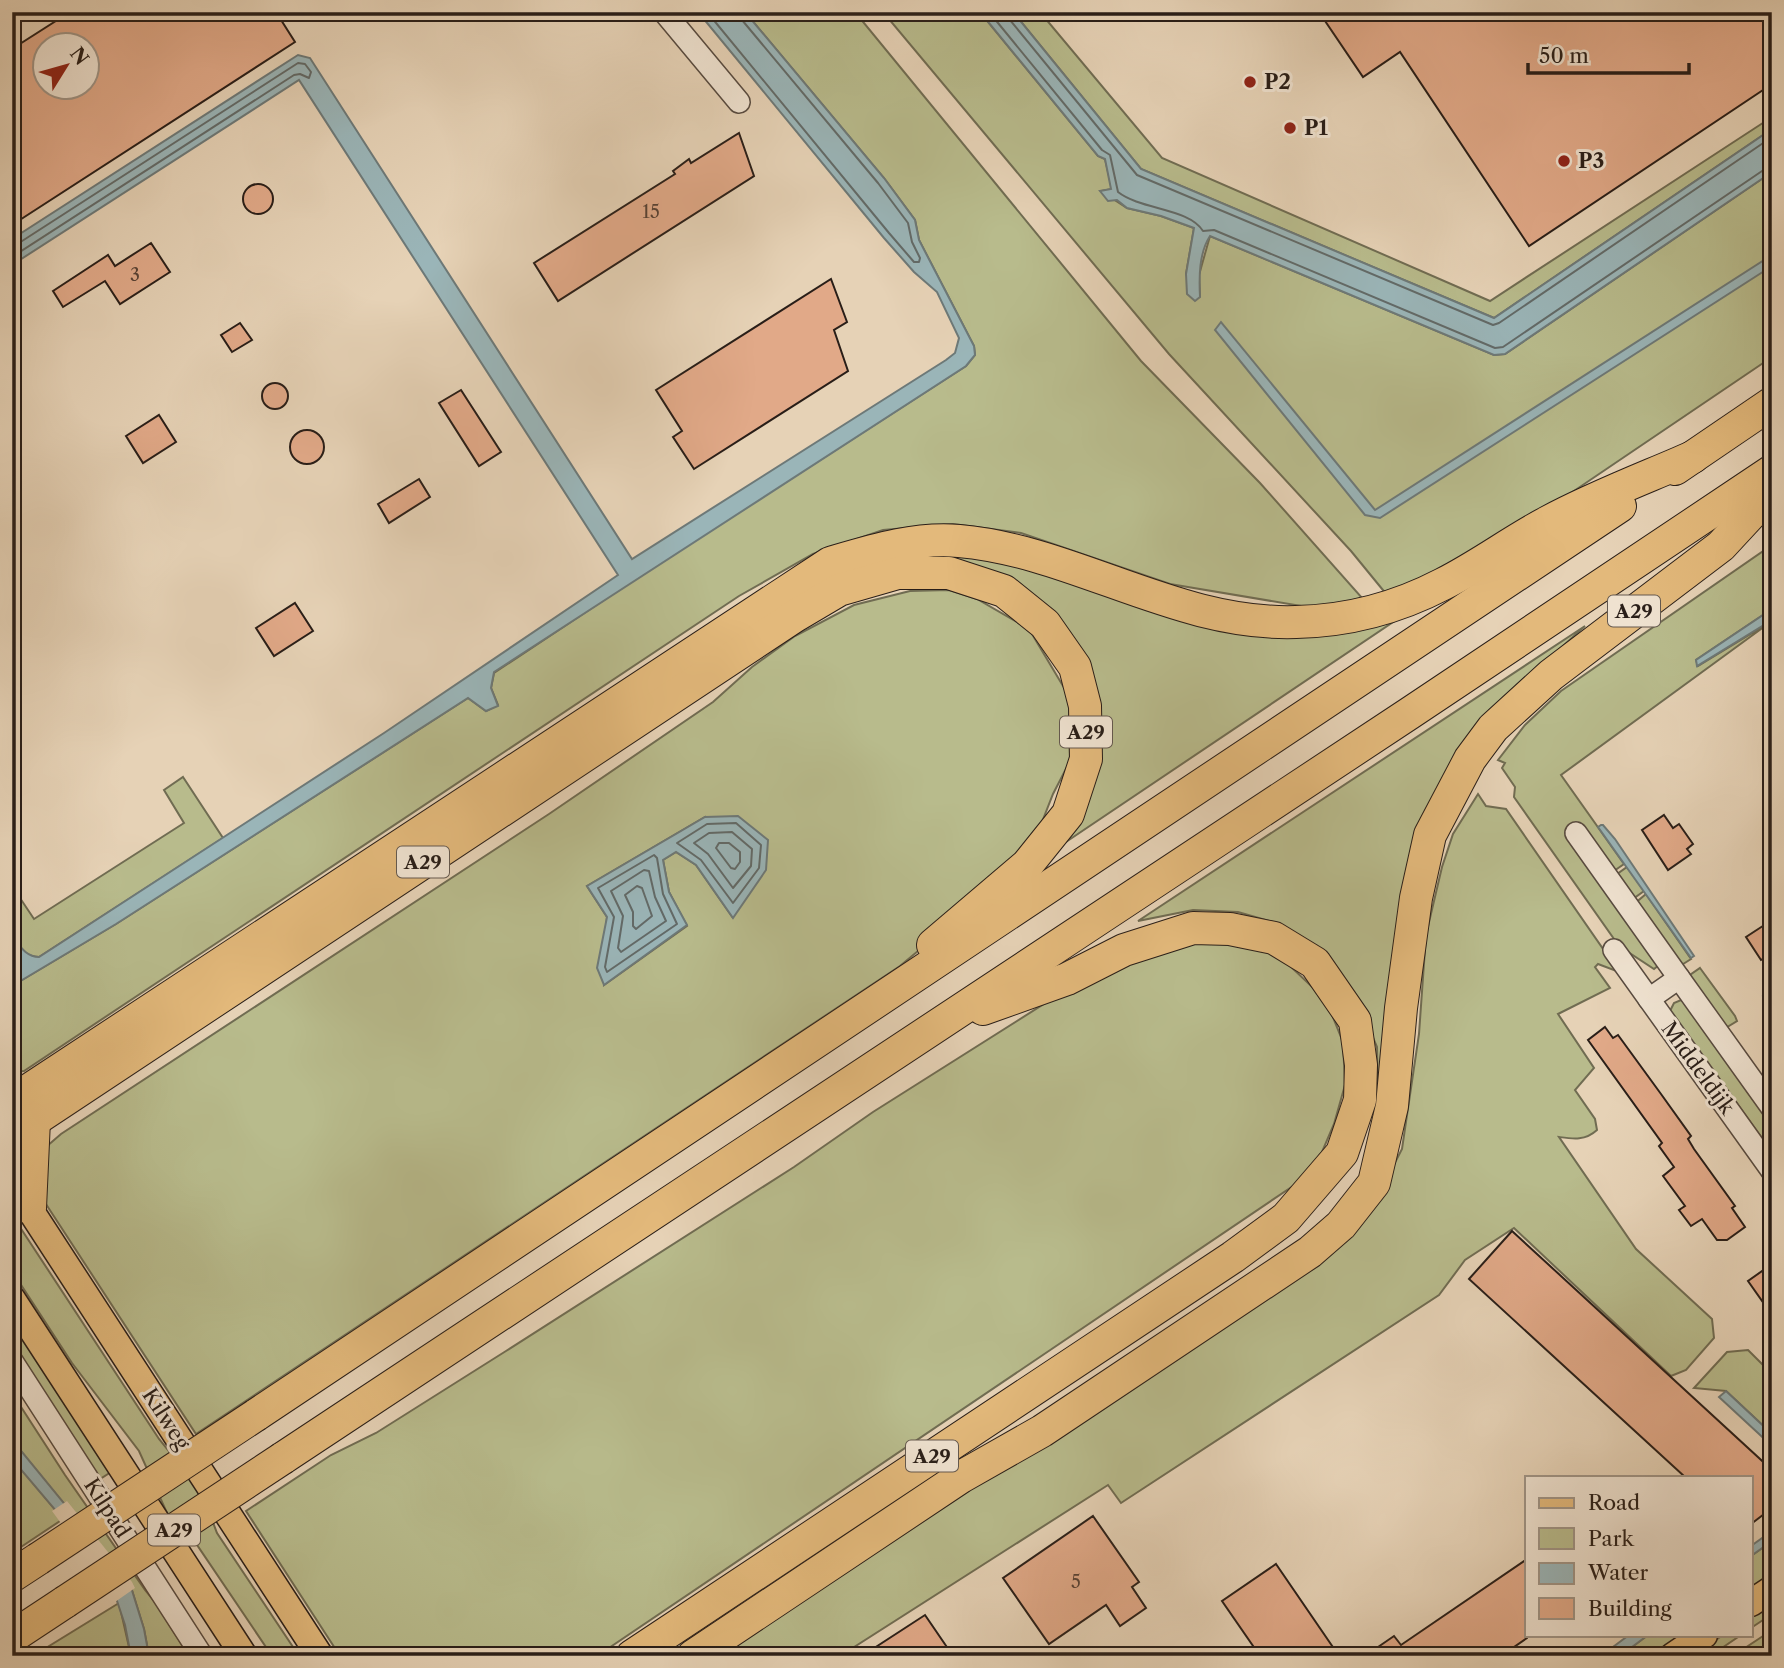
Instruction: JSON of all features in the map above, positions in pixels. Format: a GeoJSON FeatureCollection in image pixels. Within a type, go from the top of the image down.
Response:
{"type":"FeatureCollection","features":[{"type":"Feature","properties":{"kind":"highway","name":"A29"},"geometry":{"type":"LineString","coordinates":[[25,1568],[817,1043],[1772,403]]}},
{"type":"Feature","properties":{"kind":"highway","name":"A29"},"geometry":{"type":"LineString","coordinates":[[18,1109],[830,563],[894,544],[958,541],[1022,551],[1184,606],[1243,620],[1296,622],[1354,617],[1387,608],[1444,584],[1549,521],[1693,457]]}},
{"type":"Feature","properties":{"kind":"highway","name":"A29"},"geometry":{"type":"LineString","coordinates":[[12,1637],[1772,471]]}},
{"type":"Feature","properties":{"kind":"highway","name":"A29"},"geometry":{"type":"LineString","coordinates":[[693,1656],[961,1478],[1042,1431],[1310,1252],[1341,1224],[1374,1183],[1392,1106],[1401,1008],[1416,898],[1430,835],[1470,759],[1493,728],[1551,675],[1721,546],[1772,491]]}},
{"type":"Feature","properties":{"kind":"highway","name":"A29"},"geometry":{"type":"LineString","coordinates":[[18,1109],[839,590],[898,573],[949,573],[1004,591],[1045,624],[1074,667],[1085,706],[1087,759],[1068,814],[1027,865],[817,1043]]}},
{"type":"Feature","properties":{"kind":"highway","name":"A29"},"geometry":{"type":"LineString","coordinates":[[632,1656],[1233,1257],[1286,1218],[1342,1153],[1360,1100],[1361,1065],[1355,1021],[1315,963],[1274,938],[1230,929],[1193,928],[1124,950],[1067,979],[935,1026]]}},
{"type":"Feature","properties":{"kind":"highway"},"geometry":{"type":"LineString","coordinates":[[18,1109],[30,1208]]}},
{"type":"Feature","properties":{"kind":"main road","name":"Kilweg"},"geometry":{"type":"LineString","coordinates":[[12,1182],[320,1656]]}},
{"type":"Feature","properties":{"kind":"main road"},"geometry":{"type":"LineString","coordinates":[[12,1299],[244,1656]]}},
{"type":"Feature","properties":{"kind":"main road"},"geometry":{"type":"LineString","coordinates":[[1752,1602],[1772,1589]]}},
{"type":"Feature","properties":{"kind":"main road"},"geometry":{"type":"LineString","coordinates":[[1673,1656],[1703,1636]]}},
{"type":"Feature","properties":{"kind":"street"},"geometry":{"type":"LineString","coordinates":[[664,12],[739,103]]}},
{"type":"Feature","properties":{"kind":"street","name":"Middeldijk"},"geometry":{"type":"LineString","coordinates":[[1576,833],[1772,1108]]}},
{"type":"Feature","properties":{"kind":"street","name":"Middeldijk"},"geometry":{"type":"LineString","coordinates":[[1614,950],[1772,1171]]}},
{"type":"Feature","properties":{"kind":"street","name":"Middeldijk"},"geometry":{"type":"LineString","coordinates":[[1649,999],[1679,978]]}},
{"type":"Feature","properties":{"kind":"street","name":"Kilpad"},"geometry":{"type":"LineString","coordinates":[[12,1361],[202,1656]]}},
{"type":"Feature","properties":{"kind":"green space"},"geometry":{"type":"Polygon","coordinates":[[[745,12],[855,12],[1141,361],[1260,483],[1363,599],[1313,608],[1170,584],[1021,533],[953,524],[883,530],[813,554],[739,596],[24,1071],[12,1072],[12,986],[116,924],[468,698],[486,711],[498,705],[491,688],[494,673],[966,366],[975,355],[974,346],[919,240],[915,220],[884,178],[745,12]]]}},
{"type":"Feature","properties":{"kind":"green space"},"geometry":{"type":"Polygon","coordinates":[[[883,12],[980,12],[1098,156],[1105,159],[1112,189],[1101,191],[1127,208],[1194,228],[1186,274],[1200,297],[1199,275],[1210,236],[1494,355],[1505,354],[1772,172],[1772,357],[1568,495],[1417,587],[1387,595],[1351,551],[1169,354],[883,12]]]}},
{"type":"Feature","properties":{"kind":"green space"},"geometry":{"type":"Polygon","coordinates":[[[1013,12],[1040,12],[1162,158],[1490,301],[1772,117],[1772,129],[1494,318],[1141,169],[1013,12]]]}},
{"type":"Feature","properties":{"kind":"green space"},"geometry":{"type":"Polygon","coordinates":[[[1772,545],[1772,609],[1696,660],[1698,666],[1772,621],[1561,775],[1624,864],[1611,873],[1659,965],[1654,969],[1619,946],[1514,797],[1515,787],[1502,768],[1505,763],[1498,760],[1525,725],[1561,691],[1772,545]]]}},
{"type":"Feature","properties":{"kind":"green space"},"geometry":{"type":"Polygon","coordinates":[[[929,554],[986,557],[1178,614],[1408,612],[1054,850],[1085,802],[1081,655],[928,561],[929,554]]]}},
{"type":"Feature","properties":{"kind":"green space"},"geometry":{"type":"Polygon","coordinates":[[[949,590],[977,599],[1029,629],[1069,696],[1070,761],[1053,794],[1031,850],[1002,881],[900,966],[196,1434],[42,1198],[46,1147],[61,1134],[549,814],[713,702],[752,667],[795,636],[854,605],[910,591],[949,590]],[[705,817],[587,886],[607,917],[604,985],[687,926],[669,892],[663,860],[676,852],[696,865],[733,918],[705,817]]]}},
{"type":"Feature","properties":{"kind":"green space"},"geometry":{"type":"Polygon","coordinates":[[[1585,626],[1519,686],[1459,757],[1378,1101],[1377,1047],[1362,1012],[1273,922],[1238,912],[1193,910],[1138,921],[1585,626]]]}},
{"type":"Feature","properties":{"kind":"green space"},"geometry":{"type":"Polygon","coordinates":[[[183,777],[223,838],[39,957],[28,955],[21,949],[13,930],[12,886],[34,919],[184,823],[164,790],[183,777]]]}},
{"type":"Feature","properties":{"kind":"green space"},"geometry":{"type":"Polygon","coordinates":[[[1478,794],[1486,806],[1506,809],[1619,972],[1598,964],[1595,967],[1610,988],[1558,1014],[1594,1068],[1575,1090],[1595,1119],[1597,1130],[1583,1138],[1559,1137],[1636,1249],[1712,1319],[1714,1338],[1686,1370],[1671,1376],[1514,1228],[1465,1260],[1439,1295],[1121,1503],[1108,1485],[840,1656],[711,1656],[1381,1190],[1402,1149],[1419,1034],[1426,935],[1442,867],[1453,834],[1478,794]]]}},
{"type":"Feature","properties":{"kind":"green space"},"geometry":{"type":"Polygon","coordinates":[[[1627,867],[1644,891],[1630,901],[1613,877],[1627,867]]]}},
{"type":"Feature","properties":{"kind":"green space"},"geometry":{"type":"Polygon","coordinates":[[[1646,894],[1691,959],[1680,966],[1633,905],[1646,894]]]}},
{"type":"Feature","properties":{"kind":"green space"},"geometry":{"type":"Polygon","coordinates":[[[1206,937],[1254,943],[1288,964],[1326,1000],[1343,1042],[1345,1085],[1334,1124],[1322,1152],[1299,1182],[597,1656],[340,1656],[246,1511],[331,1455],[376,1433],[506,1351],[794,1167],[873,1112],[1104,966],[1206,937]]]}},
{"type":"Feature","properties":{"kind":"green space"},"geometry":{"type":"Polygon","coordinates":[[[1700,968],[1737,1021],[1724,1029],[1687,977],[1700,968]]]}},
{"type":"Feature","properties":{"kind":"green space"},"geometry":{"type":"Polygon","coordinates":[[[1681,1000],[1687,1002],[1772,1114],[1772,1152],[1670,1011],[1674,1003],[1681,1000]]]}},
{"type":"Feature","properties":{"kind":"green space"},"geometry":{"type":"Polygon","coordinates":[[[12,1215],[159,1439],[201,1491],[217,1533],[299,1656],[272,1656],[197,1545],[167,1513],[139,1451],[72,1363],[12,1271],[12,1215]]]}},
{"type":"Feature","properties":{"kind":"green space"},"geometry":{"type":"Polygon","coordinates":[[[12,1318],[111,1472],[100,1479],[12,1342],[12,1318]]]}},
{"type":"Feature","properties":{"kind":"green space"},"geometry":{"type":"Polygon","coordinates":[[[1748,1350],[1772,1374],[1772,1434],[1726,1391],[1694,1388],[1727,1352],[1748,1350]]]}},
{"type":"Feature","properties":{"kind":"green space"},"geometry":{"type":"Polygon","coordinates":[[[12,1393],[189,1656],[149,1656],[130,1584],[12,1443],[12,1393]]]}},
{"type":"Feature","properties":{"kind":"green space"},"geometry":{"type":"Polygon","coordinates":[[[18,1465],[63,1519],[12,1553],[12,1469],[18,1465]]]}},
{"type":"Feature","properties":{"kind":"green space"},"geometry":{"type":"Polygon","coordinates":[[[1772,1541],[1772,1574],[1752,1587],[1752,1555],[1772,1541]]]}},
{"type":"Feature","properties":{"kind":"green space"},"geometry":{"type":"Polygon","coordinates":[[[1772,1602],[1772,1614],[1752,1627],[1752,1615],[1772,1602]]]}},
{"type":"Feature","properties":{"kind":"green space"},"geometry":{"type":"Polygon","coordinates":[[[119,1603],[131,1656],[33,1656],[119,1603]]]}},
{"type":"Feature","properties":{"kind":"green space"},"geometry":{"type":"Polygon","coordinates":[[[1772,1630],[1772,1656],[1733,1656],[1772,1630]]]}},
{"type":"Feature","properties":{"kind":"green space"},"geometry":{"type":"Polygon","coordinates":[[[1647,1636],[1680,1636],[1650,1656],[1620,1656],[1647,1636]]]}},
{"type":"Feature","properties":{"kind":"green space"},"geometry":{"type":"Polygon","coordinates":[[[1722,1636],[1740,1636],[1710,1656],[1693,1656],[1722,1636]]]}},
{"type":"Feature","properties":{"kind":"water"},"geometry":{"type":"Polygon","coordinates":[[[698,12],[745,12],[884,178],[915,220],[919,240],[974,346],[975,355],[966,366],[494,672],[491,688],[498,706],[486,711],[468,698],[116,924],[12,986],[12,936],[27,953],[39,957],[384,733],[618,575],[299,80],[12,265],[12,239],[298,55],[310,58],[632,559],[946,360],[955,353],[959,338],[937,292],[914,272],[884,238],[698,12]]]}},
{"type":"Feature","properties":{"kind":"water"},"geometry":{"type":"Polygon","coordinates":[[[980,12],[1013,12],[1141,169],[1494,318],[1772,129],[1772,172],[1505,354],[1494,355],[1210,236],[1202,257],[1200,297],[1195,301],[1187,294],[1186,274],[1194,228],[1127,208],[1117,200],[1108,201],[1100,191],[1111,189],[1105,159],[1098,156],[980,12]]]}},
{"type":"Feature","properties":{"kind":"water"},"geometry":{"type":"Polygon","coordinates":[[[1772,255],[1772,266],[1380,518],[1365,515],[1215,330],[1221,322],[1375,510],[1772,255]]]}},
{"type":"Feature","properties":{"kind":"water"},"geometry":{"type":"Polygon","coordinates":[[[1772,609],[1772,620],[1697,666],[1696,660],[1772,609]]]}},
{"type":"Feature","properties":{"kind":"water"},"geometry":{"type":"Polygon","coordinates":[[[738,816],[768,840],[766,870],[733,918],[696,865],[676,852],[663,860],[669,892],[687,925],[604,985],[597,968],[607,917],[587,886],[705,817],[738,816]]]}},
{"type":"Feature","properties":{"kind":"water"},"geometry":{"type":"Polygon","coordinates":[[[1601,825],[1615,839],[1694,956],[1691,958],[1598,827],[1601,825]]]}},
{"type":"Feature","properties":{"kind":"water"},"geometry":{"type":"Polygon","coordinates":[[[1726,1391],[1772,1434],[1772,1446],[1719,1397],[1726,1391]]]}},
{"type":"Feature","properties":{"kind":"water"},"geometry":{"type":"Polygon","coordinates":[[[12,1443],[130,1584],[149,1656],[131,1656],[125,1625],[113,1589],[63,1519],[18,1466],[12,1469],[12,1443]]]}},
{"type":"Feature","properties":{"kind":"water"},"geometry":{"type":"Polygon","coordinates":[[[1772,1531],[1772,1541],[1752,1555],[1752,1545],[1772,1531]]]}},
{"type":"Feature","properties":{"kind":"water"},"geometry":{"type":"Polygon","coordinates":[[[1628,1636],[1647,1636],[1620,1656],[1601,1656],[1628,1636]]]}},
{"type":"Feature","properties":{"kind":"pier"},"geometry":{"type":"Polygon","coordinates":[[[67,1501],[135,1588],[115,1602],[110,1590],[52,1511],[67,1501]]]}},
{"type":"Feature","properties":{"kind":"building"},"geometry":{"type":"Polygon","coordinates":[[[70,12],[276,12],[295,42],[12,225],[12,49],[32,36],[32,102],[102,102],[102,32],[39,32],[70,12]]]}},
{"type":"Feature","properties":{"kind":"building","name":"P3"},"geometry":{"type":"Polygon","coordinates":[[[1319,12],[1772,12],[1772,84],[1529,246],[1400,52],[1363,77],[1319,12]]]}},
{"type":"Feature","properties":{"kind":"building"},"geometry":{"type":"Polygon","coordinates":[[[739,133],[754,176],[558,301],[534,263],[675,174],[673,171],[689,159],[691,163],[739,133]]]}},
{"type":"Feature","properties":{"kind":"building"},"geometry":{"type":"Polygon","coordinates":[[[258,184],[269,188],[273,199],[269,210],[258,214],[247,210],[243,199],[247,188],[258,184]]]}},
{"type":"Feature","properties":{"kind":"building"},"geometry":{"type":"Polygon","coordinates":[[[151,243],[170,272],[120,304],[105,281],[63,307],[53,291],[108,255],[115,266],[151,243]]]}},
{"type":"Feature","properties":{"kind":"building"},"geometry":{"type":"Polygon","coordinates":[[[831,279],[847,322],[834,330],[848,371],[694,469],[673,437],[682,431],[656,390],[831,279]]]}},
{"type":"Feature","properties":{"kind":"building"},"geometry":{"type":"Polygon","coordinates":[[[240,323],[252,340],[232,352],[221,335],[240,323]]]}},
{"type":"Feature","properties":{"kind":"building"},"geometry":{"type":"Polygon","coordinates":[[[275,383],[284,387],[288,396],[284,405],[275,409],[266,405],[262,396],[266,387],[275,383]]]}},
{"type":"Feature","properties":{"kind":"building"},"geometry":{"type":"Polygon","coordinates":[[[461,390],[501,452],[479,466],[439,403],[461,390]]]}},
{"type":"Feature","properties":{"kind":"building"},"geometry":{"type":"Polygon","coordinates":[[[159,415],[176,442],[143,463],[126,436],[159,415]]]}},
{"type":"Feature","properties":{"kind":"building"},"geometry":{"type":"Polygon","coordinates":[[[307,430],[319,435],[324,447],[319,459],[307,464],[295,459],[290,447],[295,435],[307,430]]]}},
{"type":"Feature","properties":{"kind":"building"},"geometry":{"type":"Polygon","coordinates":[[[419,479],[430,497],[389,523],[378,504],[419,479]]]}},
{"type":"Feature","properties":{"kind":"building"},"geometry":{"type":"Polygon","coordinates":[[[295,603],[313,631],[274,656],[256,628],[295,603]]]}},
{"type":"Feature","properties":{"kind":"building"},"geometry":{"type":"Polygon","coordinates":[[[1664,815],[1673,828],[1679,824],[1693,844],[1687,849],[1691,854],[1668,870],[1642,830],[1664,815]]]}},
{"type":"Feature","properties":{"kind":"building"},"geometry":{"type":"Polygon","coordinates":[[[1772,920],[1772,953],[1761,960],[1746,937],[1772,920]]]}},
{"type":"Feature","properties":{"kind":"building"},"geometry":{"type":"Polygon","coordinates":[[[1605,1027],[1613,1038],[1618,1035],[1661,1094],[1691,1136],[1688,1139],[1694,1149],[1735,1206],[1732,1208],[1745,1227],[1727,1240],[1717,1240],[1702,1219],[1691,1226],[1679,1210],[1685,1206],[1663,1176],[1674,1167],[1659,1146],[1662,1143],[1588,1040],[1605,1027]]]}},
{"type":"Feature","properties":{"kind":"building"},"geometry":{"type":"Polygon","coordinates":[[[1512,1231],[1772,1470],[1772,1508],[1752,1523],[1752,1476],[1684,1476],[1469,1279],[1512,1231]]]}},
{"type":"Feature","properties":{"kind":"building"},"geometry":{"type":"Polygon","coordinates":[[[1772,1264],[1772,1315],[1748,1281],[1772,1264]]]}},
{"type":"Feature","properties":{"kind":"building"},"geometry":{"type":"Polygon","coordinates":[[[1093,1516],[1139,1582],[1132,1587],[1146,1608],[1120,1626],[1106,1605],[1049,1644],[1003,1578],[1093,1516]]]}},
{"type":"Feature","properties":{"kind":"building"},"geometry":{"type":"Polygon","coordinates":[[[1525,1560],[1527,1638],[1501,1656],[1365,1656],[1394,1636],[1401,1645],[1525,1560]]]}},
{"type":"Feature","properties":{"kind":"building"},"geometry":{"type":"Polygon","coordinates":[[[1276,1564],[1339,1656],[1260,1656],[1222,1601],[1276,1564]]]}},
{"type":"Feature","properties":{"kind":"building"},"geometry":{"type":"Polygon","coordinates":[[[925,1615],[953,1656],[862,1656],[925,1615]]]}},
{"type":"Feature","properties":{"kind":"waterway"},"geometry":{"type":"LineString","coordinates":[[1765,996],[1772,991]]}},
{"type":"Feature","properties":{"kind":"place","name":"P2"},"geometry":{"type":"Point","coordinates":[1250,82]}},
{"type":"Feature","properties":{"kind":"place","name":"P1"},"geometry":{"type":"Point","coordinates":[1290,128]}},
{"type":"Feature","properties":{"kind":"place","name":"P3"},"geometry":{"type":"Point","coordinates":[1564,161]}}]}
